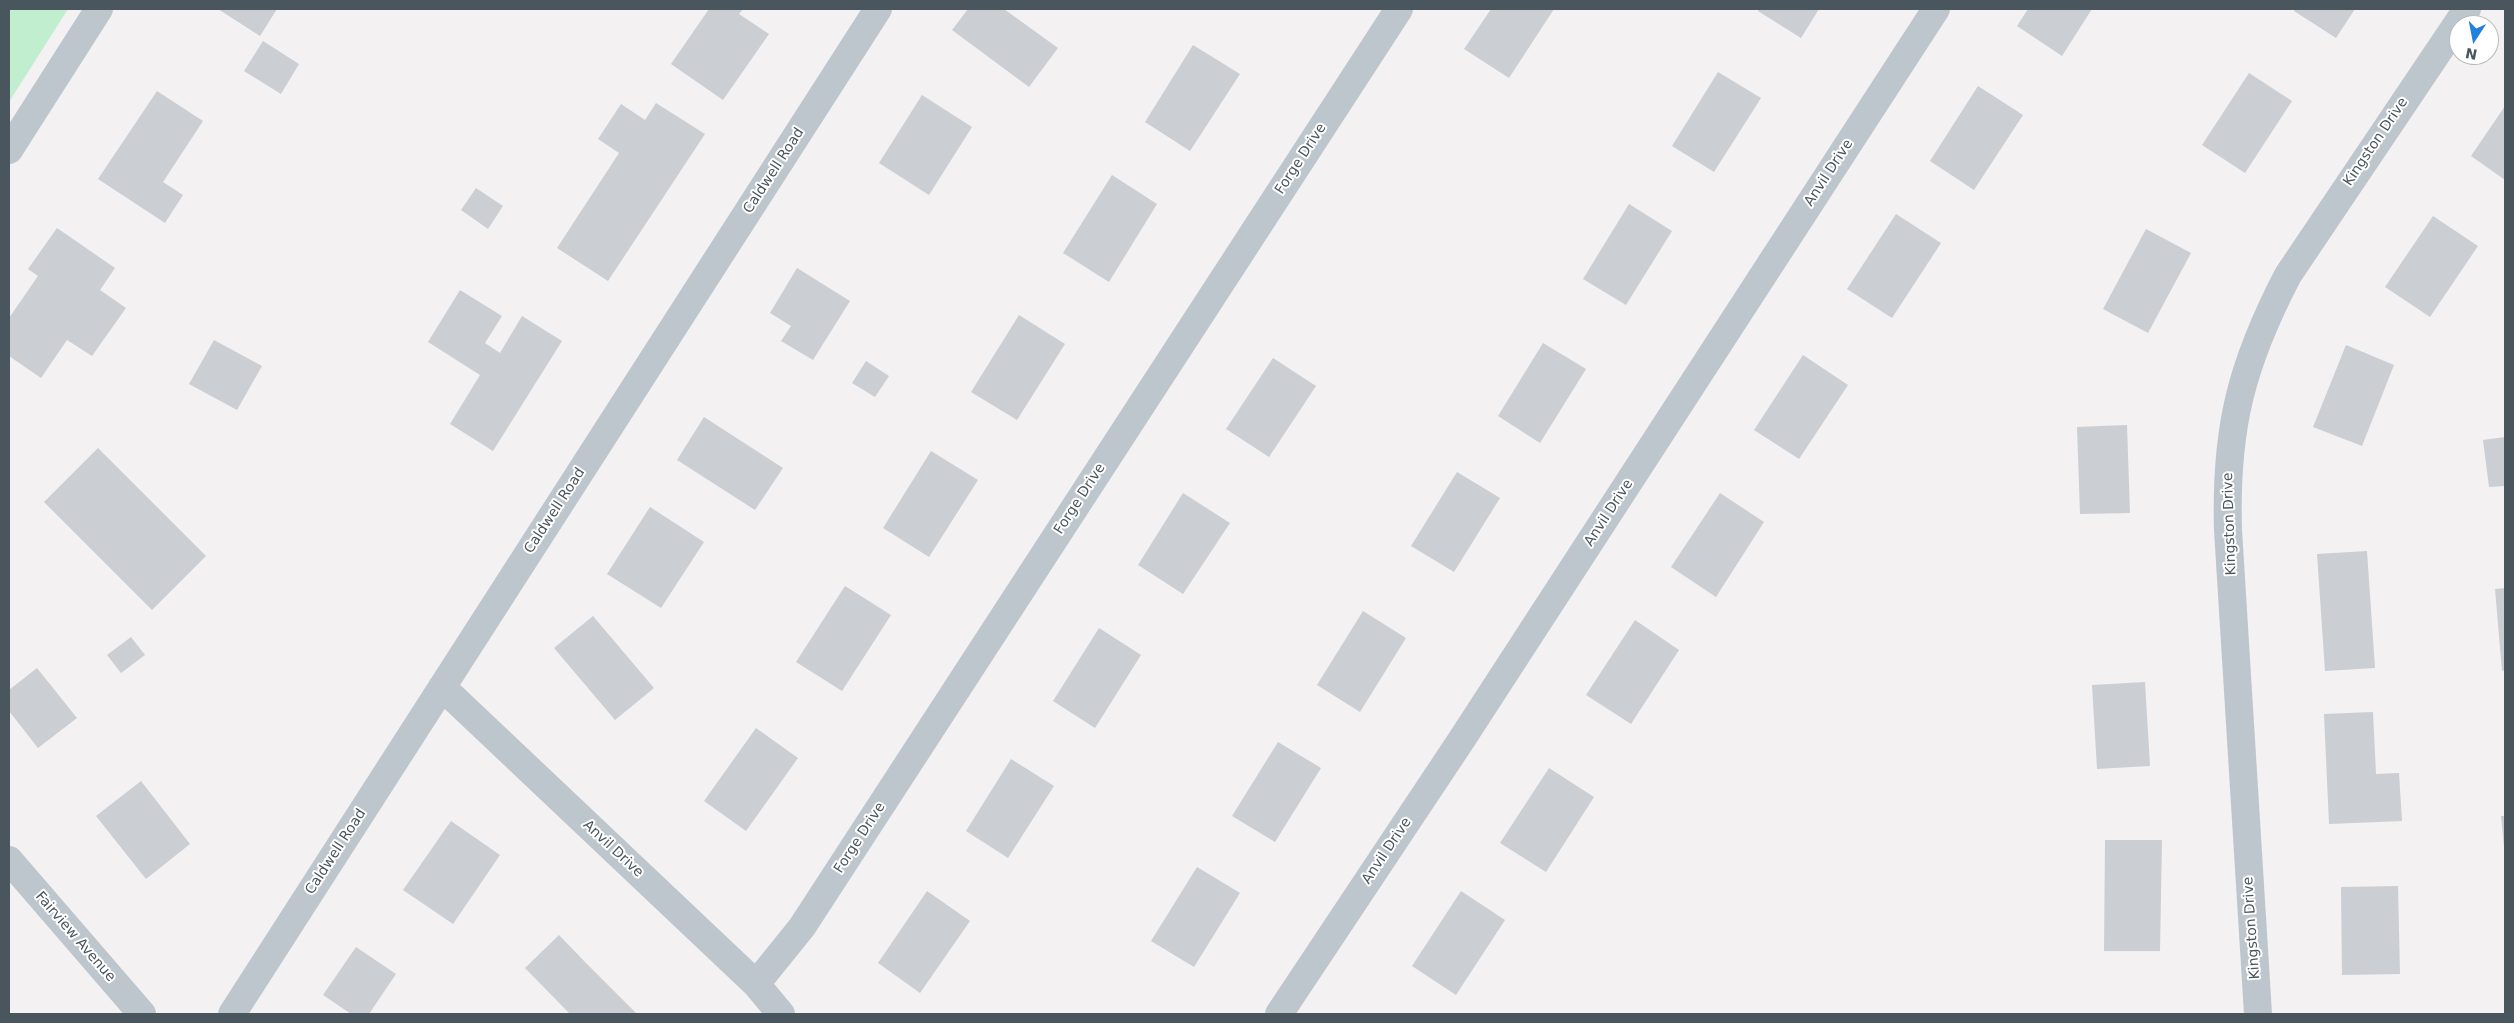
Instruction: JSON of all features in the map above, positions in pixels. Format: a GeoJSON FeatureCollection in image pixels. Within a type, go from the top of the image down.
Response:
{"type":"FeatureCollection","features":[{"type":"Feature","properties":{"kind":"street"},"geometry":{"type":"LineString","coordinates":[[9,150],[98,9]]}},
{"type":"Feature","properties":{"kind":"street","name":"Caldwell Road"},"geometry":{"type":"LineString","coordinates":[[232,1014],[878,9]]}},
{"type":"Feature","properties":{"kind":"street","name":"Forge Drive"},"geometry":{"type":"LineString","coordinates":[[756,984],[802,927],[1399,9]]}},
{"type":"Feature","properties":{"kind":"street","name":"Anvil Drive"},"geometry":{"type":"LineString","coordinates":[[1278,1014],[1473,722],[1936,9]]}},
{"type":"Feature","properties":{"kind":"street","name":"Kingston Drive"},"geometry":{"type":"LineString","coordinates":[[2258,1014],[2227,510],[2228,463],[2239,394],[2268,313],[2288,275],[2467,9]]}},
{"type":"Feature","properties":{"kind":"street","name":"Anvil Drive"},"geometry":{"type":"LineString","coordinates":[[442,687],[756,984],[781,1014]]}},
{"type":"Feature","properties":{"kind":"street","name":"Fairview Avenue"},"geometry":{"type":"LineString","coordinates":[[9,860],[142,1014]]}},
{"type":"Feature","properties":{"kind":"green space"},"geometry":{"type":"Polygon","coordinates":[[[9,9],[68,9],[9,102],[9,9]]]}},
{"type":"Feature","properties":{"kind":"building"},"geometry":{"type":"Polygon","coordinates":[[[218,9],[277,9],[260,36],[218,9]]]}},
{"type":"Feature","properties":{"kind":"building"},"geometry":{"type":"Polygon","coordinates":[[[709,9],[743,9],[739,14],[769,34],[723,100],[671,64],[709,9]]]}},
{"type":"Feature","properties":{"kind":"building"},"geometry":{"type":"Polygon","coordinates":[[[968,9],[1004,9],[1058,48],[1029,87],[952,30],[968,9]]]}},
{"type":"Feature","properties":{"kind":"building"},"geometry":{"type":"Polygon","coordinates":[[[1491,9],[1554,9],[1509,78],[1464,49],[1491,9]]]}},
{"type":"Feature","properties":{"kind":"building"},"geometry":{"type":"Polygon","coordinates":[[[1759,9],[1819,9],[1801,38],[1758,11],[1759,9]]]}},
{"type":"Feature","properties":{"kind":"building"},"geometry":{"type":"Polygon","coordinates":[[[2028,9],[2092,9],[2062,56],[2017,26],[2028,9]]]}},
{"type":"Feature","properties":{"kind":"building"},"geometry":{"type":"Polygon","coordinates":[[[2295,9],[2355,9],[2336,38],[2294,11],[2295,9]]]}},
{"type":"Feature","properties":{"kind":"building"},"geometry":{"type":"Polygon","coordinates":[[[263,41],[299,64],[281,94],[244,71],[263,41]]]}},
{"type":"Feature","properties":{"kind":"building"},"geometry":{"type":"Polygon","coordinates":[[[1193,45],[1240,74],[1190,151],[1145,122],[1193,45]]]}},
{"type":"Feature","properties":{"kind":"building"},"geometry":{"type":"Polygon","coordinates":[[[1718,72],[1761,98],[1714,172],[1672,146],[1718,72]]]}},
{"type":"Feature","properties":{"kind":"building"},"geometry":{"type":"Polygon","coordinates":[[[2249,73],[2292,101],[2245,173],[2202,145],[2249,73]]]}},
{"type":"Feature","properties":{"kind":"building"},"geometry":{"type":"Polygon","coordinates":[[[1978,86],[2023,115],[1974,190],[1930,161],[1978,86]]]}},
{"type":"Feature","properties":{"kind":"building"},"geometry":{"type":"Polygon","coordinates":[[[157,91],[203,121],[163,182],[183,195],[165,223],[98,179],[157,91]]]}},
{"type":"Feature","properties":{"kind":"building"},"geometry":{"type":"Polygon","coordinates":[[[922,95],[972,127],[929,195],[879,163],[922,95]]]}},
{"type":"Feature","properties":{"kind":"building"},"geometry":{"type":"Polygon","coordinates":[[[656,103],[705,134],[608,281],[557,248],[619,153],[598,139],[621,104],[645,120],[656,103]]]}},
{"type":"Feature","properties":{"kind":"building"},"geometry":{"type":"Polygon","coordinates":[[[2505,106],[2505,180],[2471,156],[2505,106]]]}},
{"type":"Feature","properties":{"kind":"building"},"geometry":{"type":"Polygon","coordinates":[[[1112,175],[1157,204],[1109,282],[1063,253],[1112,175]]]}},
{"type":"Feature","properties":{"kind":"building"},"geometry":{"type":"Polygon","coordinates":[[[476,188],[503,206],[488,229],[461,210],[476,188]]]}},
{"type":"Feature","properties":{"kind":"building"},"geometry":{"type":"Polygon","coordinates":[[[1629,204],[1672,231],[1626,305],[1583,279],[1629,204]]]}},
{"type":"Feature","properties":{"kind":"building"},"geometry":{"type":"Polygon","coordinates":[[[1896,214],[1941,243],[1892,318],[1847,289],[1896,214]]]}},
{"type":"Feature","properties":{"kind":"building"},"geometry":{"type":"Polygon","coordinates":[[[2433,216],[2478,246],[2430,317],[2385,287],[2433,216]]]}},
{"type":"Feature","properties":{"kind":"building"},"geometry":{"type":"Polygon","coordinates":[[[57,228],[115,268],[100,290],[126,308],[92,356],[67,340],[41,378],[9,356],[9,318],[38,276],[28,269],[57,228]]]}},
{"type":"Feature","properties":{"kind":"building"},"geometry":{"type":"Polygon","coordinates":[[[2146,229],[2191,253],[2148,333],[2103,309],[2146,229]]]}},
{"type":"Feature","properties":{"kind":"building"},"geometry":{"type":"Polygon","coordinates":[[[797,268],[850,301],[813,360],[781,341],[791,326],[770,313],[797,268]]]}},
{"type":"Feature","properties":{"kind":"building"},"geometry":{"type":"Polygon","coordinates":[[[460,290],[502,316],[485,343],[500,353],[522,316],[562,341],[493,451],[450,424],[480,375],[428,342],[460,290]]]}},
{"type":"Feature","properties":{"kind":"building"},"geometry":{"type":"Polygon","coordinates":[[[1019,315],[1065,344],[1017,420],[971,392],[1019,315]]]}},
{"type":"Feature","properties":{"kind":"building"},"geometry":{"type":"Polygon","coordinates":[[[214,340],[262,366],[237,410],[189,384],[214,340]]]}},
{"type":"Feature","properties":{"kind":"building"},"geometry":{"type":"Polygon","coordinates":[[[1543,343],[1586,369],[1540,443],[1498,416],[1543,343]]]}},
{"type":"Feature","properties":{"kind":"building"},"geometry":{"type":"Polygon","coordinates":[[[2346,345],[2394,365],[2362,446],[2313,427],[2346,345]]]}},
{"type":"Feature","properties":{"kind":"building"},"geometry":{"type":"Polygon","coordinates":[[[1803,355],[1848,385],[1799,459],[1754,430],[1803,355]]]}},
{"type":"Feature","properties":{"kind":"building"},"geometry":{"type":"Polygon","coordinates":[[[1273,358],[1316,386],[1269,457],[1226,429],[1273,358]]]}},
{"type":"Feature","properties":{"kind":"building"},"geometry":{"type":"Polygon","coordinates":[[[866,361],[889,376],[875,397],[852,383],[866,361]]]}},
{"type":"Feature","properties":{"kind":"building"},"geometry":{"type":"Polygon","coordinates":[[[704,417],[783,468],[755,510],[677,460],[704,417]]]}},
{"type":"Feature","properties":{"kind":"building"},"geometry":{"type":"Polygon","coordinates":[[[2127,425],[2130,513],[2080,514],[2077,427],[2127,425]]]}},
{"type":"Feature","properties":{"kind":"building"},"geometry":{"type":"Polygon","coordinates":[[[2505,437],[2505,486],[2489,487],[2483,440],[2505,437]]]}},
{"type":"Feature","properties":{"kind":"building"},"geometry":{"type":"Polygon","coordinates":[[[98,448],[206,556],[152,610],[44,502],[98,448]]]}},
{"type":"Feature","properties":{"kind":"building"},"geometry":{"type":"Polygon","coordinates":[[[931,451],[978,480],[929,557],[883,528],[931,451]]]}},
{"type":"Feature","properties":{"kind":"building"},"geometry":{"type":"Polygon","coordinates":[[[1457,472],[1500,498],[1454,572],[1411,546],[1457,472]]]}},
{"type":"Feature","properties":{"kind":"building"},"geometry":{"type":"Polygon","coordinates":[[[1183,493],[1230,523],[1183,594],[1138,565],[1183,493]]]}},
{"type":"Feature","properties":{"kind":"building"},"geometry":{"type":"Polygon","coordinates":[[[1720,493],[1764,522],[1716,597],[1671,567],[1720,493]]]}},
{"type":"Feature","properties":{"kind":"building"},"geometry":{"type":"Polygon","coordinates":[[[650,507],[704,542],[661,608],[607,574],[650,507]]]}},
{"type":"Feature","properties":{"kind":"building"},"geometry":{"type":"Polygon","coordinates":[[[2367,551],[2375,668],[2325,671],[2317,554],[2367,551]]]}},
{"type":"Feature","properties":{"kind":"building"},"geometry":{"type":"Polygon","coordinates":[[[845,586],[891,615],[842,691],[796,662],[845,586]]]}},
{"type":"Feature","properties":{"kind":"building"},"geometry":{"type":"Polygon","coordinates":[[[2505,588],[2505,670],[2502,671],[2495,589],[2505,588]]]}},
{"type":"Feature","properties":{"kind":"building"},"geometry":{"type":"Polygon","coordinates":[[[1363,611],[1406,638],[1360,712],[1317,685],[1363,611]]]}},
{"type":"Feature","properties":{"kind":"building"},"geometry":{"type":"Polygon","coordinates":[[[593,616],[654,688],[615,720],[554,648],[593,616]]]}},
{"type":"Feature","properties":{"kind":"building"},"geometry":{"type":"Polygon","coordinates":[[[1635,620],[1679,650],[1631,724],[1586,695],[1635,620]]]}},
{"type":"Feature","properties":{"kind":"building"},"geometry":{"type":"Polygon","coordinates":[[[1099,628],[1141,655],[1095,728],[1053,701],[1099,628]]]}},
{"type":"Feature","properties":{"kind":"building"},"geometry":{"type":"Polygon","coordinates":[[[131,637],[145,655],[121,673],[107,655],[131,637]]]}},
{"type":"Feature","properties":{"kind":"building"},"geometry":{"type":"Polygon","coordinates":[[[37,668],[77,718],[38,748],[9,711],[9,690],[37,668]]]}},
{"type":"Feature","properties":{"kind":"building"},"geometry":{"type":"Polygon","coordinates":[[[2145,682],[2150,766],[2097,769],[2092,685],[2145,682]]]}},
{"type":"Feature","properties":{"kind":"building"},"geometry":{"type":"Polygon","coordinates":[[[2373,712],[2376,774],[2399,773],[2402,821],[2329,824],[2324,714],[2373,712]]]}},
{"type":"Feature","properties":{"kind":"building"},"geometry":{"type":"Polygon","coordinates":[[[756,728],[798,758],[746,831],[704,801],[756,728]]]}},
{"type":"Feature","properties":{"kind":"building"},"geometry":{"type":"Polygon","coordinates":[[[1278,742],[1321,768],[1275,842],[1232,816],[1278,742]]]}},
{"type":"Feature","properties":{"kind":"building"},"geometry":{"type":"Polygon","coordinates":[[[1011,759],[1054,786],[1008,858],[966,831],[1011,759]]]}},
{"type":"Feature","properties":{"kind":"building"},"geometry":{"type":"Polygon","coordinates":[[[1549,768],[1594,797],[1546,872],[1500,843],[1549,768]]]}},
{"type":"Feature","properties":{"kind":"building"},"geometry":{"type":"Polygon","coordinates":[[[141,781],[190,844],[146,879],[96,816],[141,781]]]}},
{"type":"Feature","properties":{"kind":"building"},"geometry":{"type":"Polygon","coordinates":[[[2501,816],[2505,816],[2505,847],[2504,847],[2501,816]]]}},
{"type":"Feature","properties":{"kind":"building"},"geometry":{"type":"Polygon","coordinates":[[[451,821],[500,855],[453,924],[403,890],[451,821]]]}},
{"type":"Feature","properties":{"kind":"building"},"geometry":{"type":"Polygon","coordinates":[[[2105,840],[2162,840],[2160,951],[2104,951],[2105,840]]]}},
{"type":"Feature","properties":{"kind":"building"},"geometry":{"type":"Polygon","coordinates":[[[1197,867],[1240,893],[1194,967],[1151,941],[1197,867]]]}},
{"type":"Feature","properties":{"kind":"building"},"geometry":{"type":"Polygon","coordinates":[[[2398,886],[2400,974],[2342,975],[2341,887],[2398,886]]]}},
{"type":"Feature","properties":{"kind":"building"},"geometry":{"type":"Polygon","coordinates":[[[927,891],[970,921],[920,993],[878,963],[927,891]]]}},
{"type":"Feature","properties":{"kind":"building"},"geometry":{"type":"Polygon","coordinates":[[[1461,891],[1505,920],[1456,995],[1412,966],[1461,891]]]}},
{"type":"Feature","properties":{"kind":"building"},"geometry":{"type":"Polygon","coordinates":[[[559,935],[637,1014],[570,1014],[525,968],[559,935]]]}},
{"type":"Feature","properties":{"kind":"building"},"geometry":{"type":"Polygon","coordinates":[[[356,947],[396,974],[369,1014],[351,1014],[323,995],[356,947]]]}}]}
